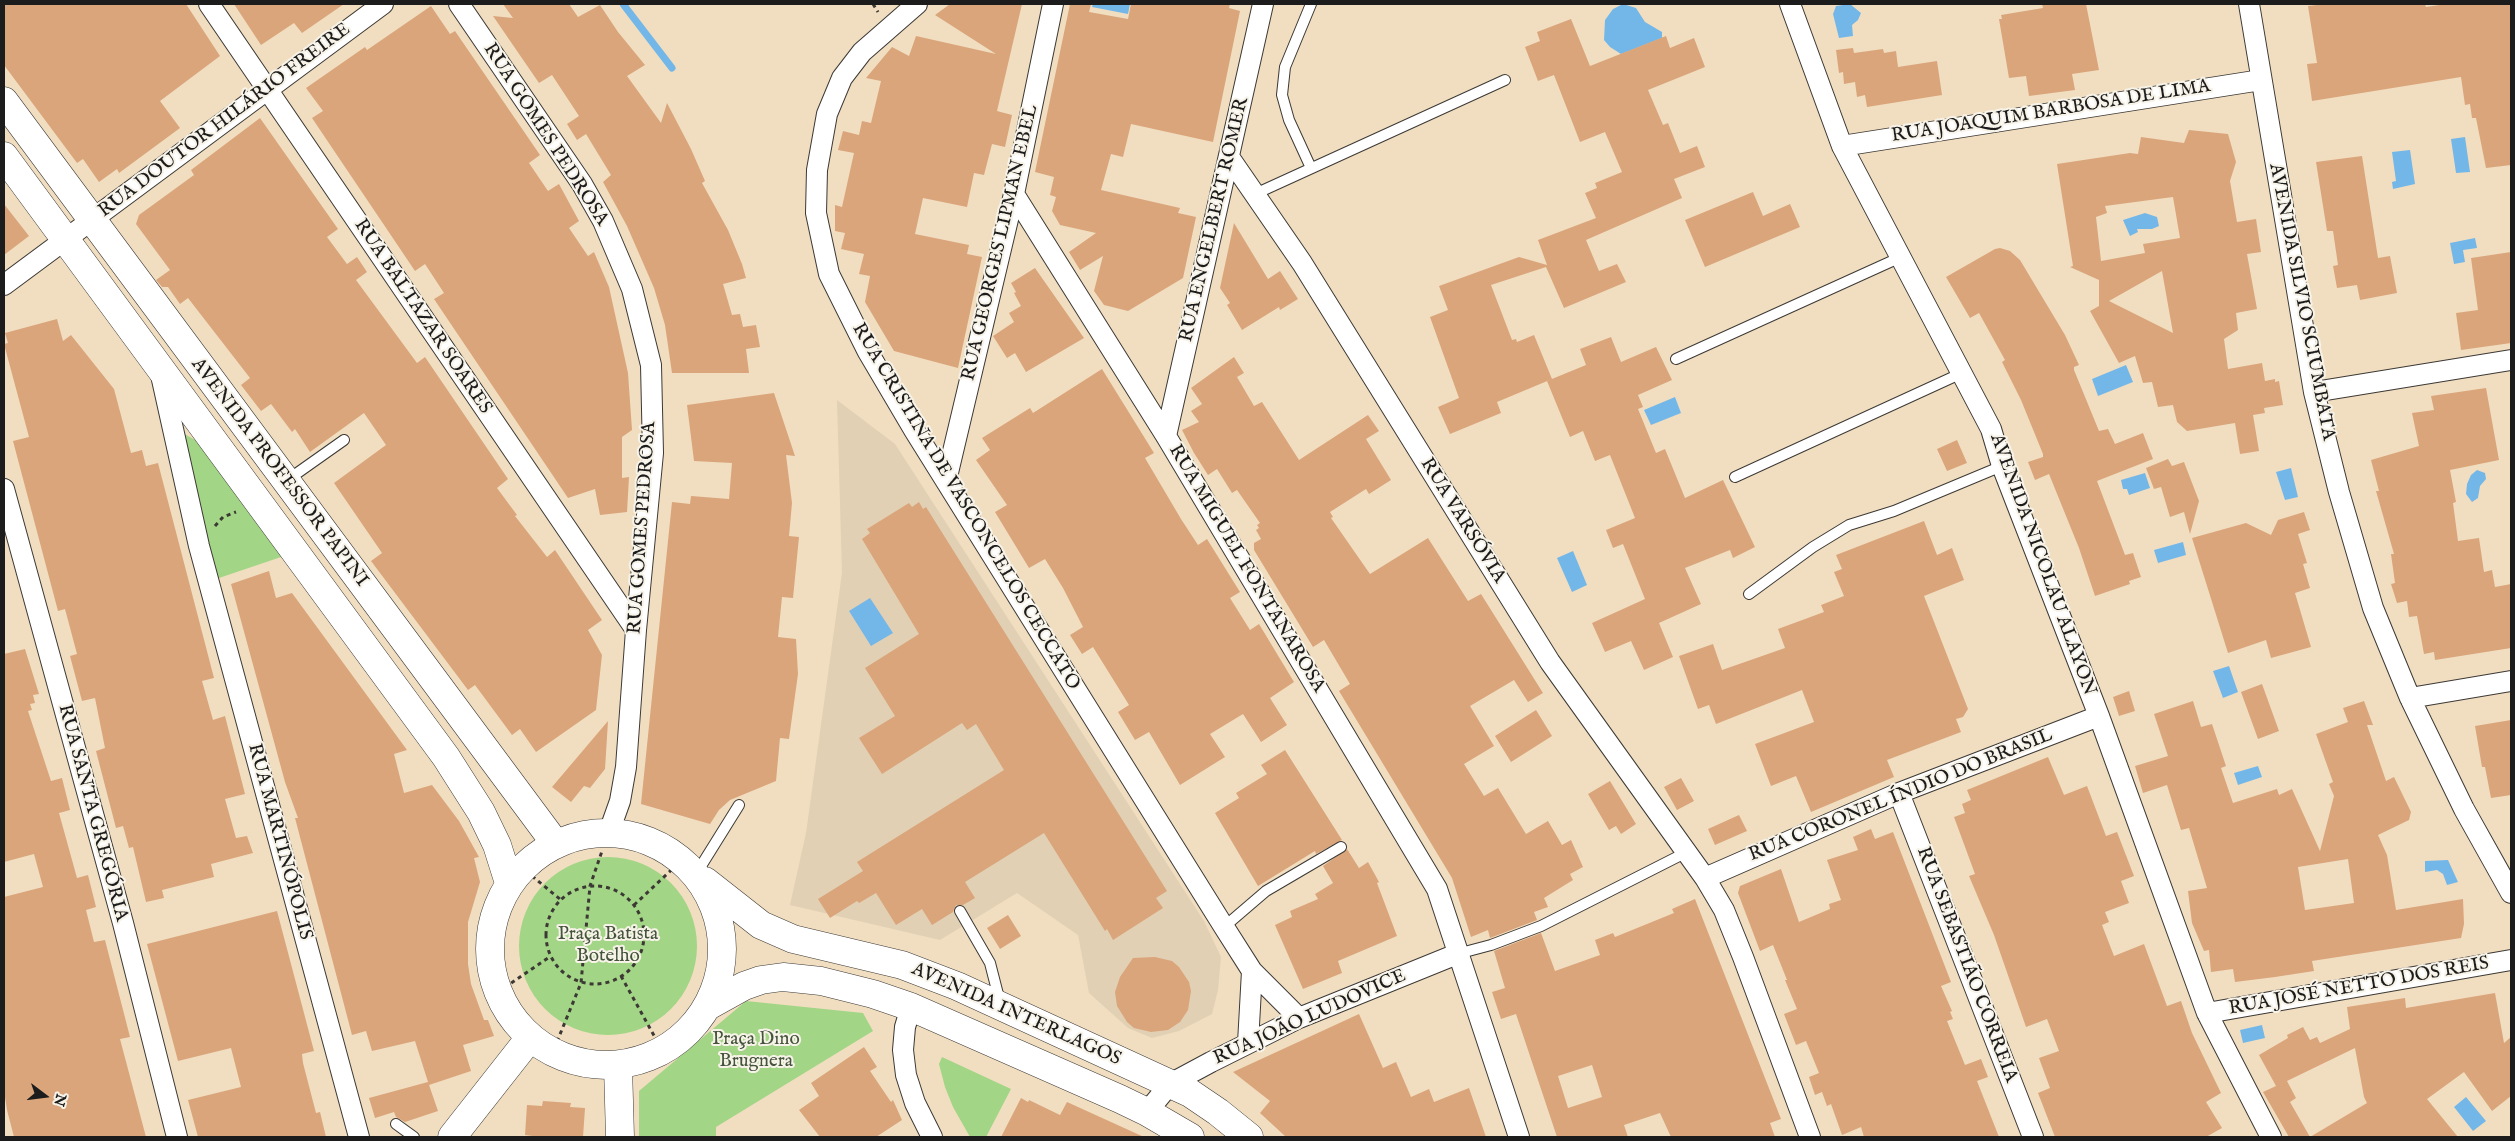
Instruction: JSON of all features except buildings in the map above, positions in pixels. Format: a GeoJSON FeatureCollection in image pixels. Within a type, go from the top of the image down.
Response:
{"type":"FeatureCollection","features":[{"type":"Feature","properties":{"kind":"main road","name":"AVENIDA PROFESSOR PAPINI"},"geometry":{"type":"LineString","coordinates":[[4,102],[554,843]]}},
{"type":"Feature","properties":{"kind":"main road","name":"AVENIDA PROFESSOR PAPINI"},"geometry":{"type":"LineString","coordinates":[[4,156],[160,371],[446,757],[481,812],[497,845],[515,875]]}},
{"type":"Feature","properties":{"kind":"main road"},"geometry":{"type":"LineString","coordinates":[[223,455],[251,436]]}},
{"type":"Feature","properties":{"kind":"main road"},"geometry":{"type":"LineString","coordinates":[[609,832],[641,837],[671,852],[688,867],[713,903],[722,938],[720,973],[708,1006],[684,1035],[654,1056],[618,1066],[571,1062],[541,1045],[502,1006],[490,965],[491,922],[515,875],[554,843],[581,834],[609,832]]}},
{"type":"Feature","properties":{"kind":"main road","name":"AVENIDA INTERLAGOS"},"geometry":{"type":"LineString","coordinates":[[688,867],[761,925],[785,935],[902,964],[1001,1006],[1170,1084],[1218,1112],[1249,1137]]}},
{"type":"Feature","properties":{"kind":"main road","name":"AVENIDA INTERLAGOS"},"geometry":{"type":"LineString","coordinates":[[708,1006],[744,986],[761,980],[783,977],[821,981],[864,992],[911,1007],[1147,1112],[1190,1137]]}},
{"type":"Feature","properties":{"kind":"main road"},"geometry":{"type":"LineString","coordinates":[[452,1137],[541,1045]]}},
{"type":"Feature","properties":{"kind":"main road"},"geometry":{"type":"LineString","coordinates":[[618,1066],[620,1137]]}},
{"type":"Feature","properties":{"kind":"street","name":"RUA BALTAZAR SOARES"},"geometry":{"type":"LineString","coordinates":[[209,4],[636,630]]}},
{"type":"Feature","properties":{"kind":"street","name":"RUA DOUTOR HILÁRIO FREIRE"},"geometry":{"type":"LineString","coordinates":[[4,285],[267,88],[383,4]]}},
{"type":"Feature","properties":{"kind":"street","name":"RUA GOMES PEDROSA"},"geometry":{"type":"LineString","coordinates":[[459,4],[582,184],[603,221],[632,289],[651,365],[653,453],[636,630],[626,766],[620,801],[609,832]]}},
{"type":"Feature","properties":{"kind":"street","name":"RUA CRISTINA DE VASCONCELOS CECCATO"},"geometry":{"type":"LineString","coordinates":[[917,4],[862,52],[842,78],[827,114],[817,170],[816,212],[829,274],[868,352],[946,481],[1252,972],[1299,1018]]}},
{"type":"Feature","properties":{"kind":"street","name":"RUA GEORGES LIPMAN EBEL"},"geometry":{"type":"LineString","coordinates":[[946,481],[1014,194],[1053,4]]}},
{"type":"Feature","properties":{"kind":"street","name":"RUA ENGELBERT ROMER"},"geometry":{"type":"LineString","coordinates":[[1166,436],[1264,4]]}},
{"type":"Feature","properties":{"kind":"street","name":"AVENIDA NICOLAU ALAYON"},"geometry":{"type":"LineString","coordinates":[[1790,4],[1842,146],[1991,429],[2002,466],[2098,716],[2207,1013],[2271,1137]]}},
{"type":"Feature","properties":{"kind":"street","name":"AVENIDA SILVIO SCIUMBATA"},"geometry":{"type":"LineString","coordinates":[[2249,4],[2314,392],[2339,492],[2372,608],[2410,698],[2464,809],[2511,893]]}},
{"type":"Feature","properties":{"kind":"street","name":"RUA JOAQUIM BARBOSA DE LIMA"},"geometry":{"type":"LineString","coordinates":[[1842,146],[2261,80]]}},
{"type":"Feature","properties":{"kind":"street","name":"RUA VARSÓVIA"},"geometry":{"type":"LineString","coordinates":[[1229,157],[1302,263],[1550,662],[1705,878],[1724,910],[1810,1137]]}},
{"type":"Feature","properties":{"kind":"street","name":"RUA MIGUEL FONTANAROSA"},"geometry":{"type":"LineString","coordinates":[[1014,194],[1166,436],[1437,889],[1449,919],[1457,954],[1519,1137]]}},
{"type":"Feature","properties":{"kind":"street"},"geometry":{"type":"LineString","coordinates":[[2314,392],[2511,360]]}},
{"type":"Feature","properties":{"kind":"street","name":"RUA MARTINÓPOLIS"},"geometry":{"type":"LineString","coordinates":[[160,371],[199,546],[359,1137]]}},
{"type":"Feature","properties":{"kind":"street","name":"RUA SANTA GREGÓRIA"},"geometry":{"type":"LineString","coordinates":[[4,489],[122,923],[177,1137]]}},
{"type":"Feature","properties":{"kind":"street"},"geometry":{"type":"LineString","coordinates":[[2410,698],[2511,681]]}},
{"type":"Feature","properties":{"kind":"street","name":"RUA CORONEL ÍNDIO DO BRASIL"},"geometry":{"type":"LineString","coordinates":[[1705,878],[1899,793],[2098,716]]}},
{"type":"Feature","properties":{"kind":"street","name":"RUA SEBASTIÃO CORREIA"},"geometry":{"type":"LineString","coordinates":[[1899,793],[2033,1137]]}},
{"type":"Feature","properties":{"kind":"street","name":"RUA JOÃO LUDOVICE"},"geometry":{"type":"LineString","coordinates":[[1147,1112],[1170,1084],[1248,1043],[1299,1018],[1457,954]]}},
{"type":"Feature","properties":{"kind":"street","name":"RUA JOSÉ NETTO DOS REIS"},"geometry":{"type":"LineString","coordinates":[[2207,1013],[2511,960]]}},
{"type":"Feature","properties":{"kind":"street"},"geometry":{"type":"LineString","coordinates":[[1248,1043],[1252,972]]}},
{"type":"Feature","properties":{"kind":"street"},"geometry":{"type":"LineString","coordinates":[[911,1007],[905,1027],[903,1050],[906,1075],[915,1103],[932,1137]]}},
{"type":"Feature","properties":{"kind":"lane"},"geometry":{"type":"LineString","coordinates":[[1311,4],[1285,67],[1282,95],[1289,120],[1311,168]]}},
{"type":"Feature","properties":{"kind":"lane"},"geometry":{"type":"LineString","coordinates":[[1255,194],[1505,80]]}},
{"type":"Feature","properties":{"kind":"lane"},"geometry":{"type":"LineString","coordinates":[[1676,359],[1901,257]]}},
{"type":"Feature","properties":{"kind":"lane"},"geometry":{"type":"LineString","coordinates":[[1735,477],[1962,373]]}},
{"type":"Feature","properties":{"kind":"lane"},"geometry":{"type":"LineString","coordinates":[[285,482],[344,440]]}},
{"type":"Feature","properties":{"kind":"lane"},"geometry":{"type":"LineString","coordinates":[[1749,594],[1813,547],[1849,525],[1894,511],[2002,466]]}},
{"type":"Feature","properties":{"kind":"lane"},"geometry":{"type":"LineString","coordinates":[[688,867],[739,804]]}},
{"type":"Feature","properties":{"kind":"lane"},"geometry":{"type":"LineString","coordinates":[[1224,927],[1266,891],[1341,847]]}},
{"type":"Feature","properties":{"kind":"lane"},"geometry":{"type":"LineString","coordinates":[[1457,954],[1491,945],[1541,926],[1686,853]]}},
{"type":"Feature","properties":{"kind":"lane"},"geometry":{"type":"LineString","coordinates":[[960,911],[990,963],[1001,1006]]}},
{"type":"Feature","properties":{"kind":"lane"},"geometry":{"type":"LineString","coordinates":[[396,1124],[414,1137]]}},
{"type":"Feature","properties":{"kind":"path"},"geometry":{"type":"LineString","coordinates":[[199,546],[223,517],[259,503]]}},
{"type":"Feature","properties":{"kind":"path"},"geometry":{"type":"LineString","coordinates":[[541,1045],[581,982],[590,886],[609,832]]}},
{"type":"Feature","properties":{"kind":"path"},"geometry":{"type":"LineString","coordinates":[[634,904],[688,867]]}},
{"type":"Feature","properties":{"kind":"path"},"geometry":{"type":"LineString","coordinates":[[515,875],[561,900]]}},
{"type":"Feature","properties":{"kind":"path"},"geometry":{"type":"LineString","coordinates":[[590,886],[615,889],[634,904],[644,927],[642,952],[628,972],[606,983],[581,982],[563,973],[551,956],[546,937],[550,917],[561,900],[574,890],[590,886]]}},
{"type":"Feature","properties":{"kind":"path"},"geometry":{"type":"LineString","coordinates":[[498,992],[551,956]]}},
{"type":"Feature","properties":{"kind":"path"},"geometry":{"type":"LineString","coordinates":[[621,976],[662,1050]]}},
{"type":"Feature","properties":{"kind":"shaded area"},"geometry":{"type":"Polygon","coordinates":[[[837,400],[895,444],[1204,921],[1221,957],[1218,990],[1212,1014],[1179,1031],[1152,1038],[1128,1028],[1089,993],[1078,935],[1017,893],[940,940],[790,905],[806,833],[842,573],[837,400]]]}},
{"type":"Feature","properties":{"kind":"green space"},"geometry":{"type":"Polygon","coordinates":[[[181,432],[197,441],[284,556],[216,579],[181,432]]]}},
{"type":"Feature","properties":{"kind":"green space","name":"Praça Batista Botelho"},"geometry":{"type":"Polygon","coordinates":[[[599,857],[617,857],[650,867],[665,877],[677,889],[687,904],[693,920],[697,946],[693,972],[687,988],[677,1003],[665,1015],[650,1025],[634,1031],[617,1035],[599,1035],[566,1025],[551,1015],[539,1003],[529,988],[523,972],[519,955],[519,937],[529,904],[539,889],[551,877],[566,867],[582,861],[599,857]]]}},
{"type":"Feature","properties":{"kind":"green space","name":"Praça Dino Brugnera"},"geometry":{"type":"Polygon","coordinates":[[[746,1001],[863,1013],[873,1031],[716,1127],[716,1137],[639,1137],[639,1091],[746,1001]]]}},
{"type":"Feature","properties":{"kind":"green space"},"geometry":{"type":"Polygon","coordinates":[[[942,1057],[1011,1089],[986,1137],[970,1137],[953,1107],[939,1064],[942,1057]]]}},
{"type":"Feature","properties":{"kind":"water"},"geometry":{"type":"Polygon","coordinates":[[[1093,4],[1130,4],[1128,14],[1092,7],[1093,4]]]}},
{"type":"Feature","properties":{"kind":"water"},"geometry":{"type":"Polygon","coordinates":[[[1623,4],[1636,8],[1645,22],[1662,32],[1662,38],[1621,54],[1610,47],[1604,40],[1605,20],[1613,9],[1623,4]]]}},
{"type":"Feature","properties":{"kind":"water"},"geometry":{"type":"Polygon","coordinates":[[[1850,4],[1861,13],[1858,20],[1852,25],[1853,36],[1839,38],[1833,14],[1836,6],[1850,4]]]}},
{"type":"Feature","properties":{"kind":"water"},"geometry":{"type":"Polygon","coordinates":[[[2465,137],[2470,172],[2456,173],[2451,139],[2465,137]]]}},
{"type":"Feature","properties":{"kind":"water"},"geometry":{"type":"Polygon","coordinates":[[[2410,150],[2415,184],[2393,189],[2392,182],[2396,181],[2392,152],[2410,150]]]}},
{"type":"Feature","properties":{"kind":"water"},"geometry":{"type":"Polygon","coordinates":[[[2145,213],[2157,217],[2159,226],[2152,229],[2137,229],[2138,232],[2130,236],[2123,220],[2145,213]]]}},
{"type":"Feature","properties":{"kind":"water"},"geometry":{"type":"Polygon","coordinates":[[[2475,238],[2477,248],[2463,250],[2465,262],[2454,264],[2450,243],[2475,238]]]}},
{"type":"Feature","properties":{"kind":"water"},"geometry":{"type":"Polygon","coordinates":[[[2126,365],[2133,382],[2098,396],[2092,379],[2126,365]]]}},
{"type":"Feature","properties":{"kind":"water"},"geometry":{"type":"Polygon","coordinates":[[[1675,397],[1681,413],[1651,425],[1644,410],[1675,397]]]}},
{"type":"Feature","properties":{"kind":"water"},"geometry":{"type":"Polygon","coordinates":[[[2291,468],[2298,497],[2285,500],[2276,472],[2291,468]]]}},
{"type":"Feature","properties":{"kind":"water"},"geometry":{"type":"Polygon","coordinates":[[[2477,470],[2485,473],[2486,479],[2480,486],[2478,498],[2472,502],[2466,494],[2467,484],[2471,475],[2477,470]]]}},
{"type":"Feature","properties":{"kind":"water"},"geometry":{"type":"Polygon","coordinates":[[[2145,473],[2150,488],[2129,495],[2127,489],[2123,489],[2121,480],[2145,473]]]}},
{"type":"Feature","properties":{"kind":"water"},"geometry":{"type":"Polygon","coordinates":[[[2183,542],[2186,555],[2158,563],[2154,550],[2183,542]]]}},
{"type":"Feature","properties":{"kind":"water"},"geometry":{"type":"Polygon","coordinates":[[[1573,551],[1587,585],[1572,592],[1557,558],[1573,551]]]}},
{"type":"Feature","properties":{"kind":"water"},"geometry":{"type":"Polygon","coordinates":[[[870,598],[893,633],[871,646],[849,611],[870,598]]]}},
{"type":"Feature","properties":{"kind":"water"},"geometry":{"type":"Polygon","coordinates":[[[2229,666],[2238,692],[2223,698],[2213,671],[2229,666]]]}},
{"type":"Feature","properties":{"kind":"water"},"geometry":{"type":"Polygon","coordinates":[[[2258,766],[2262,777],[2238,785],[2234,773],[2258,766]]]}},
{"type":"Feature","properties":{"kind":"water"},"geometry":{"type":"Polygon","coordinates":[[[2448,860],[2458,882],[2447,885],[2443,874],[2437,870],[2425,872],[2425,861],[2448,860]]]}},
{"type":"Feature","properties":{"kind":"water"},"geometry":{"type":"Polygon","coordinates":[[[2262,1025],[2265,1038],[2243,1043],[2240,1030],[2262,1025]]]}},
{"type":"Feature","properties":{"kind":"water"},"geometry":{"type":"Polygon","coordinates":[[[2466,1097],[2486,1121],[2473,1131],[2454,1107],[2466,1097]]]}},
{"type":"Feature","properties":{"kind":"waterway"},"geometry":{"type":"LineString","coordinates":[[623,4],[672,68]]}}]}
